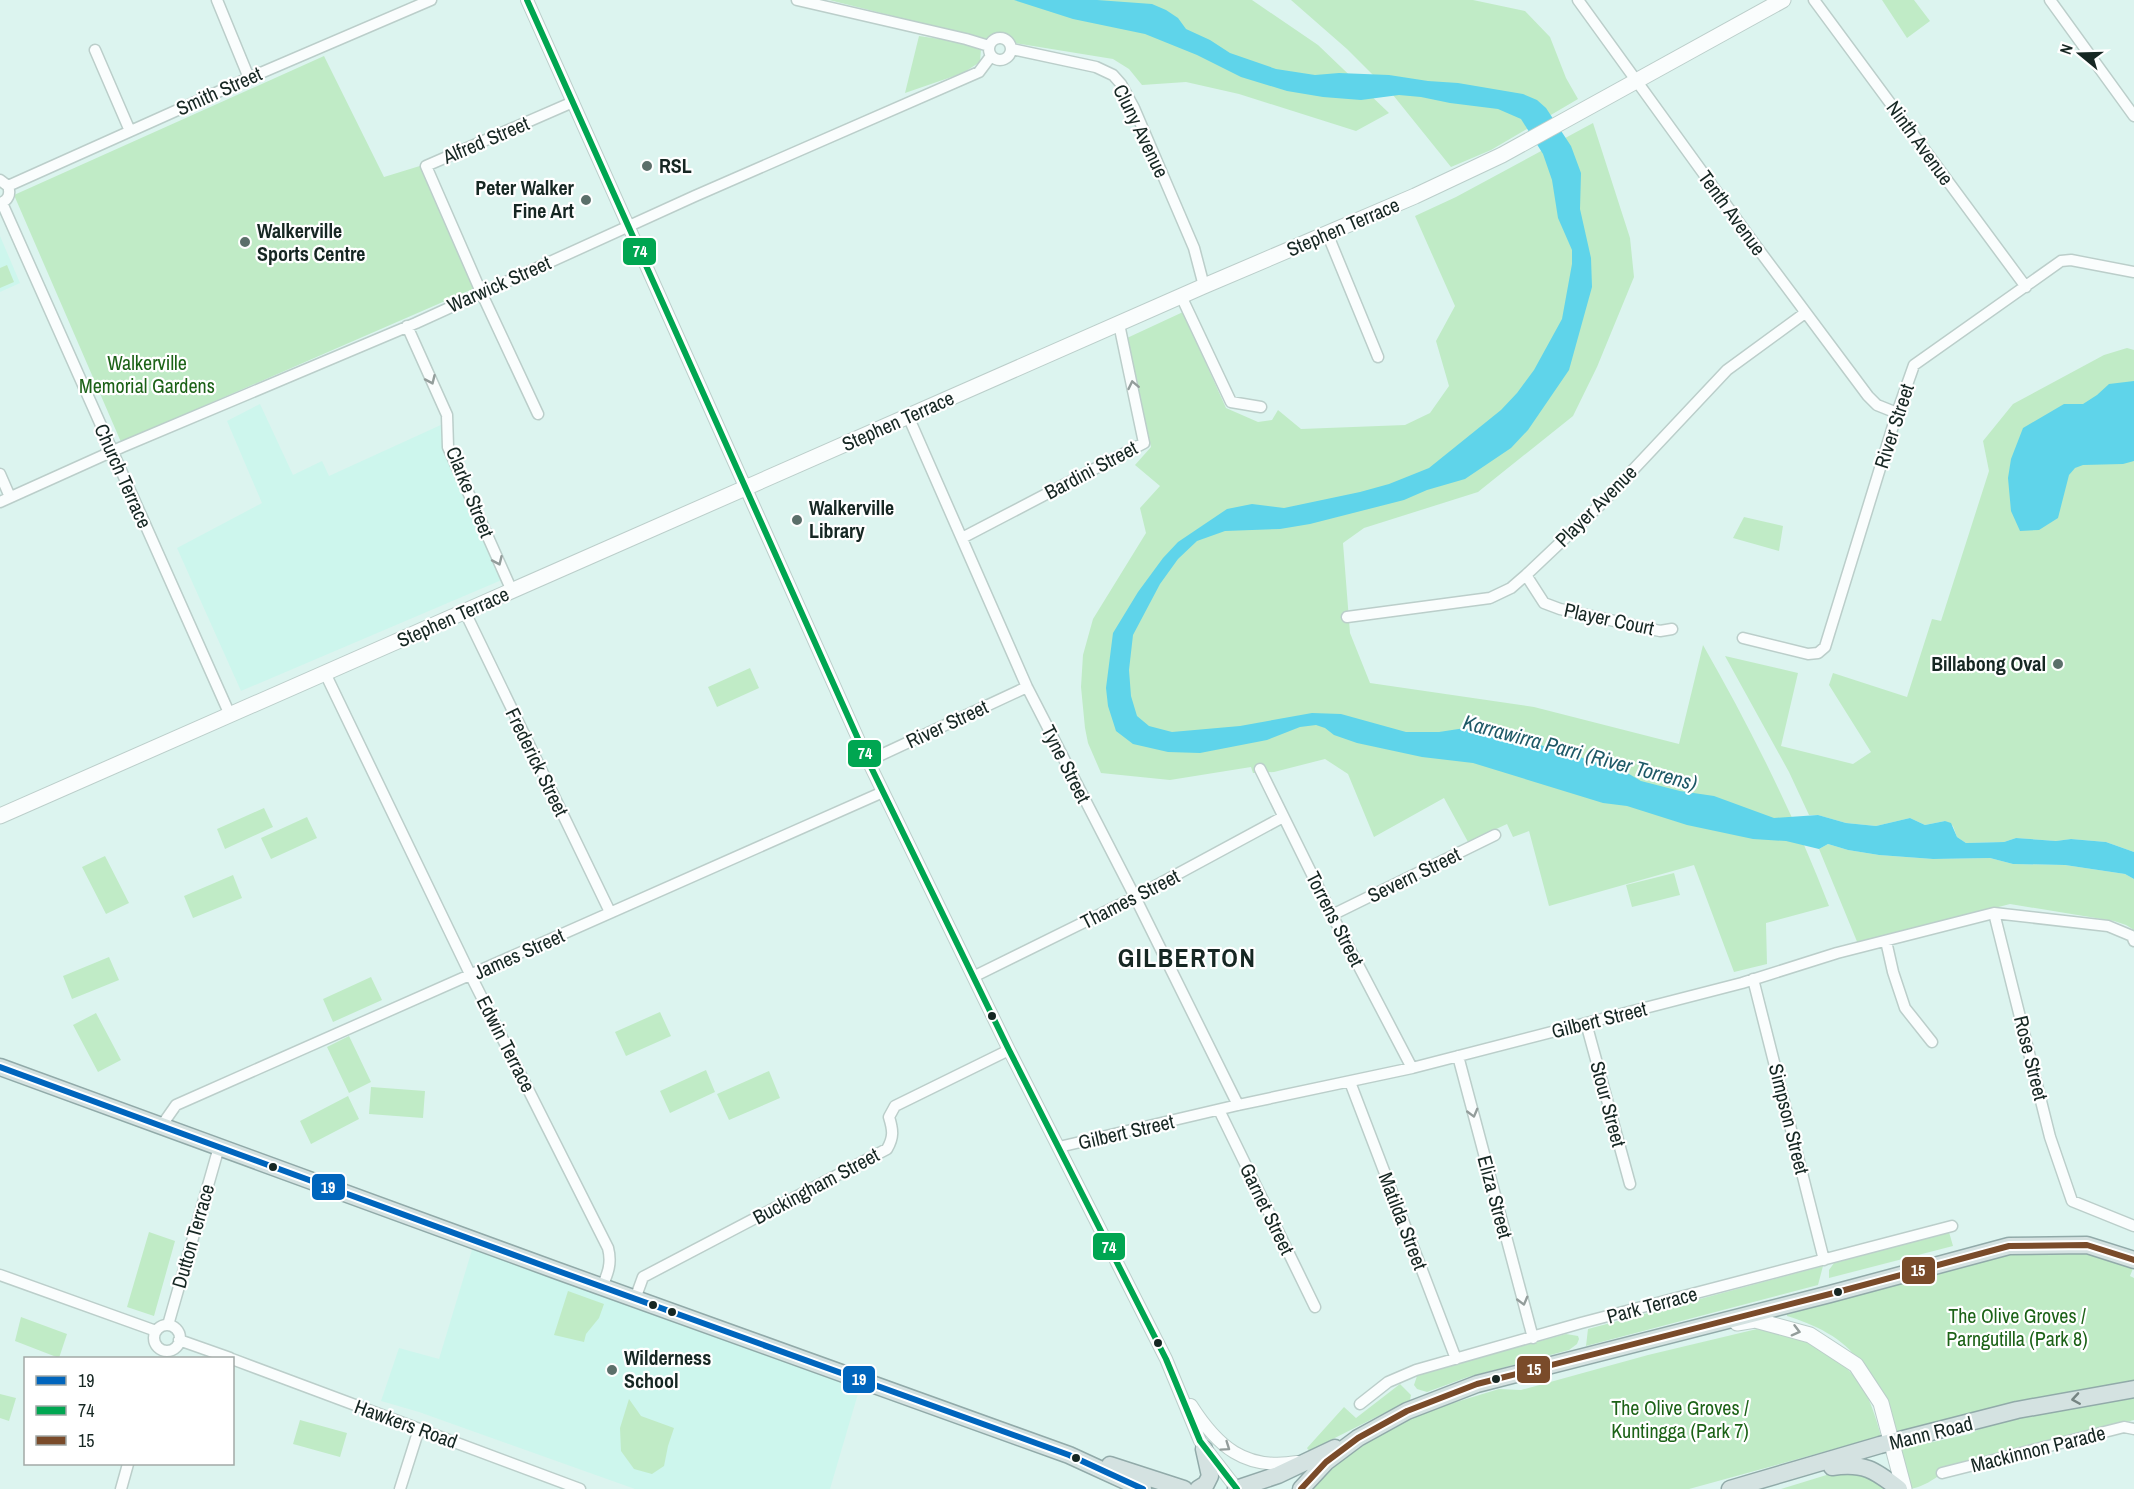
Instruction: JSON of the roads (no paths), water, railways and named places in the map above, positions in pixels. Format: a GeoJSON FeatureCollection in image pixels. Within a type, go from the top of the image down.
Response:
{"type":"FeatureCollection","features":[{"type":"Feature","properties":{"kind":"highway"},"geometry":{"type":"LineString","coordinates":[[0,1067],[1069,1455],[1143,1489]]}},
{"type":"Feature","properties":{"kind":"highway"},"geometry":{"type":"LineString","coordinates":[[1237,1489],[1271,1478],[1358,1438],[1407,1411],[1477,1384],[1697,1329],[2009,1246],[2086,1245],[2134,1260]]}},
{"type":"Feature","properties":{"kind":"highway","name":"Mann Road"},"geometry":{"type":"LineString","coordinates":[[1730,1489],[1891,1442],[2017,1410],[2134,1389]]}},
{"type":"Feature","properties":{"kind":"highway"},"geometry":{"type":"LineString","coordinates":[[1301,1489],[1326,1462],[1358,1438]]}},
{"type":"Feature","properties":{"kind":"highway"},"geometry":{"type":"LineString","coordinates":[[1198,1489],[1206,1484],[1210,1476],[1204,1449]]}},
{"type":"Feature","properties":{"kind":"highway"},"geometry":{"type":"LineString","coordinates":[[1069,1455],[1123,1468],[1184,1489]]}},
{"type":"Feature","properties":{"kind":"highway"},"geometry":{"type":"LineString","coordinates":[[1778,1475],[1848,1464],[1864,1467],[1880,1474],[1899,1489]]}},
{"type":"Feature","properties":{"kind":"main road","name":"Stephen Terrace"},"geometry":{"type":"LineString","coordinates":[[0,816],[1181,296],[1415,196],[1502,156],[1783,0]]}},
{"type":"Feature","properties":{"kind":"main road"},"geometry":{"type":"LineString","coordinates":[[1697,1329],[1755,1320],[1810,1335],[1856,1365],[1881,1403],[1904,1489]]}},
{"type":"Feature","properties":{"kind":"street"},"geometry":{"type":"LineString","coordinates":[[217,0],[249,78]]}},
{"type":"Feature","properties":{"kind":"street","name":"Smith Street"},"geometry":{"type":"LineString","coordinates":[[4,183],[130,131],[431,0]]}},
{"type":"Feature","properties":{"kind":"street"},"geometry":{"type":"LineString","coordinates":[[797,0],[966,39],[990,51],[996,60],[1008,57],[1012,49],[1009,42],[1002,38],[994,39],[990,51]]}},
{"type":"Feature","properties":{"kind":"street","name":"Tenth Avenue"},"geometry":{"type":"LineString","coordinates":[[1578,0],[1805,313],[1874,403],[1897,413]]}},
{"type":"Feature","properties":{"kind":"street","name":"Ninth Avenue"},"geometry":{"type":"LineString","coordinates":[[1814,0],[2026,287]]}},
{"type":"Feature","properties":{"kind":"street"},"geometry":{"type":"LineString","coordinates":[[2050,0],[2134,116]]}},
{"type":"Feature","properties":{"kind":"street"},"geometry":{"type":"LineString","coordinates":[[528,1],[868,761],[975,976],[1009,1050],[1176,1381],[1204,1449],[1237,1489]]}},
{"type":"Feature","properties":{"kind":"street","name":"Cluny Avenue"},"geometry":{"type":"LineString","coordinates":[[1012,49],[1096,67],[1113,75],[1121,84],[1134,108],[1194,248],[1204,286]]}},
{"type":"Feature","properties":{"kind":"street"},"geometry":{"type":"LineString","coordinates":[[95,50],[130,131]]}},
{"type":"Feature","properties":{"kind":"street","name":"Warwick Street"},"geometry":{"type":"LineString","coordinates":[[5,500],[407,326],[979,72],[990,51]]}},
{"type":"Feature","properties":{"kind":"street","name":"Alfred Street"},"geometry":{"type":"LineString","coordinates":[[481,292],[426,166],[573,102]]}},
{"type":"Feature","properties":{"kind":"street"},"geometry":{"type":"LineString","coordinates":[[1,203],[8,197],[4,183]]}},
{"type":"Feature","properties":{"kind":"street","name":"Church Terrace"},"geometry":{"type":"LineString","coordinates":[[1,203],[230,715]]}},
{"type":"Feature","properties":{"kind":"street"},"geometry":{"type":"LineString","coordinates":[[1327,233],[1378,357]]}},
{"type":"Feature","properties":{"kind":"street","name":"River Street"},"geometry":{"type":"LineString","coordinates":[[1743,638],[1808,654],[1818,653],[1825,647],[1914,365],[2066,260],[2134,272]]}},
{"type":"Feature","properties":{"kind":"street"},"geometry":{"type":"LineString","coordinates":[[481,292],[538,414]]}},
{"type":"Feature","properties":{"kind":"street"},"geometry":{"type":"LineString","coordinates":[[1181,296],[1231,402],[1262,407]]}},
{"type":"Feature","properties":{"kind":"street","name":"Player Avenue"},"geometry":{"type":"LineString","coordinates":[[1347,616],[1490,598],[1510,588],[1600,505],[1727,370],[1805,313]]}},
{"type":"Feature","properties":{"kind":"street","name":"Bardini Street"},"geometry":{"type":"LineString","coordinates":[[962,538],[1144,443],[1119,324]]}},
{"type":"Feature","properties":{"kind":"street","name":"Clarke Street"},"geometry":{"type":"LineString","coordinates":[[407,326],[447,415],[448,447],[512,591]]}},
{"type":"Feature","properties":{"kind":"street","name":"Tyne Street"},"geometry":{"type":"LineString","coordinates":[[908,416],[1027,687],[1136,897],[1238,1105]]}},
{"type":"Feature","properties":{"kind":"street"},"geometry":{"type":"LineString","coordinates":[[0,474],[5,500]]}},
{"type":"Feature","properties":{"kind":"street","name":"Player Court"},"geometry":{"type":"LineString","coordinates":[[1526,575],[1544,603],[1560,609],[1660,631],[1672,629]]}},
{"type":"Feature","properties":{"kind":"street","name":"Frederick Street"},"geometry":{"type":"LineString","coordinates":[[465,612],[610,912]]}},
{"type":"Feature","properties":{"kind":"street","name":"Edwin Terrace"},"geometry":{"type":"LineString","coordinates":[[325,673],[471,976],[608,1248],[611,1259],[602,1287]]}},
{"type":"Feature","properties":{"kind":"street","name":"River Street"},"geometry":{"type":"LineString","coordinates":[[868,761],[1027,687]]}},
{"type":"Feature","properties":{"kind":"street","name":"Torrens Street"},"geometry":{"type":"LineString","coordinates":[[1260,769],[1332,915],[1412,1068]]}},
{"type":"Feature","properties":{"kind":"street","name":"James Street"},"geometry":{"type":"LineString","coordinates":[[162,1125],[176,1105],[883,792]]}},
{"type":"Feature","properties":{"kind":"street","name":"Thames Street"},"geometry":{"type":"LineString","coordinates":[[975,976],[1136,897],[1283,817]]}},
{"type":"Feature","properties":{"kind":"street","name":"Severn Street"},"geometry":{"type":"LineString","coordinates":[[1332,915],[1496,835]]}},
{"type":"Feature","properties":{"kind":"street","name":"Gilbert Street"},"geometry":{"type":"LineString","coordinates":[[1059,1147],[1238,1105],[1412,1068],[1754,979],[1837,953],[1994,913],[2108,926],[2132,936],[2134,941]]}},
{"type":"Feature","properties":{"kind":"street","name":"Rose Street"},"geometry":{"type":"LineString","coordinates":[[1994,913],[2050,1137],[2072,1201],[2134,1226]]}},
{"type":"Feature","properties":{"kind":"street"},"geometry":{"type":"LineString","coordinates":[[1886,941],[1905,1008],[1932,1042]]}},
{"type":"Feature","properties":{"kind":"street","name":"Simpson Street"},"geometry":{"type":"LineString","coordinates":[[1754,979],[1824,1260]]}},
{"type":"Feature","properties":{"kind":"street","name":"Stour Street"},"geometry":{"type":"LineString","coordinates":[[1586,1023],[1630,1184]]}},
{"type":"Feature","properties":{"kind":"street","name":"Buckingham Street"},"geometry":{"type":"LineString","coordinates":[[635,1299],[643,1277],[886,1149],[893,1139],[893,1128],[889,1117],[895,1106],[1009,1050]]}},
{"type":"Feature","properties":{"kind":"street","name":"Eliza Street"},"geometry":{"type":"LineString","coordinates":[[1458,1056],[1533,1338]]}},
{"type":"Feature","properties":{"kind":"street","name":"Matilda Street"},"geometry":{"type":"LineString","coordinates":[[1350,1082],[1456,1359]]}},
{"type":"Feature","properties":{"kind":"street","name":"Garnet Street"},"geometry":{"type":"LineString","coordinates":[[1219,1110],[1315,1307]]}},
{"type":"Feature","properties":{"kind":"street","name":"Dutton Terrace"},"geometry":{"type":"LineString","coordinates":[[168,1325],[219,1147]]}},
{"type":"Feature","properties":{"kind":"street","name":"Park Terrace"},"geometry":{"type":"LineString","coordinates":[[1360,1404],[1388,1382],[1416,1370],[1581,1323],[1952,1226]]}},
{"type":"Feature","properties":{"kind":"street"},"geometry":{"type":"LineString","coordinates":[[0,1275],[156,1331]]}},
{"type":"Feature","properties":{"kind":"street"},"geometry":{"type":"LineString","coordinates":[[168,1325],[175,1329],[180,1340],[172,1350],[158,1354],[154,1338],[156,1331],[168,1325]]}},
{"type":"Feature","properties":{"kind":"street","name":"Hawkers Road"},"geometry":{"type":"LineString","coordinates":[[180,1340],[226,1357]]}},
{"type":"Feature","properties":{"kind":"street","name":"Hawkers Road"},"geometry":{"type":"LineString","coordinates":[[234,1360],[580,1489]]}},
{"type":"Feature","properties":{"kind":"street"},"geometry":{"type":"LineString","coordinates":[[1176,1381],[1208,1430],[1230,1450],[1249,1460],[1270,1464],[1310,1460]]}},
{"type":"Feature","properties":{"kind":"street","name":"Mackinnon Parade"},"geometry":{"type":"LineString","coordinates":[[1942,1473],[2124,1427],[2134,1428]]}},
{"type":"Feature","properties":{"kind":"street"},"geometry":{"type":"LineString","coordinates":[[400,1489],[419,1429]]}},
{"type":"Feature","properties":{"kind":"street"},"geometry":{"type":"LineString","coordinates":[[121,1489],[128,1465]]}},
{"type":"Feature","properties":{"kind":"water"},"geometry":{"type":"Polygon","coordinates":[[[1014,0],[1097,0],[1152,4],[1178,18],[1186,29],[1210,40],[1230,53],[1276,69],[1315,75],[1339,73],[1389,75],[1523,94],[1537,100],[1546,108],[1571,146],[1581,173],[1580,209],[1591,258],[1592,287],[1569,370],[1528,430],[1511,448],[1465,479],[1427,490],[1404,500],[1310,524],[1280,529],[1225,531],[1197,541],[1178,559],[1160,584],[1133,635],[1129,670],[1131,696],[1137,716],[1149,726],[1172,732],[1240,726],[1312,713],[1341,714],[1406,732],[1439,732],[1465,728],[1548,747],[1624,771],[1641,781],[1680,791],[1714,796],[1774,818],[1818,815],[1846,823],[1876,826],[1910,818],[1925,825],[1945,821],[1951,823],[1957,837],[1966,843],[2004,842],[2016,838],[2106,842],[2134,852],[2134,879],[2125,874],[2065,865],[2013,864],[1990,858],[1933,859],[1879,855],[1828,844],[1819,849],[1786,841],[1753,839],[1687,825],[1627,806],[1603,803],[1473,763],[1422,757],[1357,743],[1334,735],[1316,725],[1300,727],[1267,740],[1200,753],[1168,752],[1133,744],[1116,731],[1108,706],[1106,688],[1113,633],[1138,592],[1178,542],[1227,509],[1252,504],[1284,508],[1389,484],[1429,468],[1501,410],[1534,370],[1562,319],[1572,264],[1572,250],[1558,218],[1552,180],[1543,154],[1521,119],[1498,109],[1421,97],[1399,95],[1361,100],[1287,91],[1241,77],[1197,55],[1145,34],[1073,19],[1014,0]]]}},
{"type":"Feature","properties":{"kind":"water"},"geometry":{"type":"Polygon","coordinates":[[[2134,381],[2134,461],[2123,464],[2083,465],[2075,468],[2069,475],[2058,518],[2039,530],[2020,531],[2011,511],[2008,478],[2011,459],[2023,428],[2064,404],[2083,404],[2109,384],[2134,381]]]}},
{"type":"Feature","properties":{"kind":"place","name":"RSL"},"geometry":{"type":"Point","coordinates":[647,166]}},
{"type":"Feature","properties":{"kind":"place","name":"Peter Walker Fine Art"},"geometry":{"type":"Point","coordinates":[586,200]}},
{"type":"Feature","properties":{"kind":"place","name":"Walkerville Sports Centre"},"geometry":{"type":"Point","coordinates":[245,242]}},
{"type":"Feature","properties":{"kind":"place","name":"Walkerville Library"},"geometry":{"type":"Point","coordinates":[797,520]}},
{"type":"Feature","properties":{"kind":"place","name":"Billabong Oval"},"geometry":{"type":"Point","coordinates":[2058,664]}},
{"type":"Feature","properties":{"kind":"place","name":"Wilderness School"},"geometry":{"type":"Point","coordinates":[612,1370]}},
{"type":"Feature","properties":{"kind":"district","name":"GILBERTON"},"geometry":{"type":"Point","coordinates":[1187,958]}},
{"type":"Feature","properties":{"kind":"park label","name":"Walkerville Memorial Gardens"},"geometry":{"type":"Point","coordinates":[147,374]}},
{"type":"Feature","properties":{"kind":"park label","name":"The Olive Groves / Parngutilla (Park 8)"},"geometry":{"type":"Point","coordinates":[2017,1328]}},
{"type":"Feature","properties":{"kind":"park label","name":"The Olive Groves / Kuntingga (Park 7)"},"geometry":{"type":"Point","coordinates":[1680,1420]}},
{"type":"Feature","properties":{"kind":"water label","name":"Karrawirra Parri (River Torrens)"},"geometry":{"type":"Point","coordinates":[1580,753]}}]}
